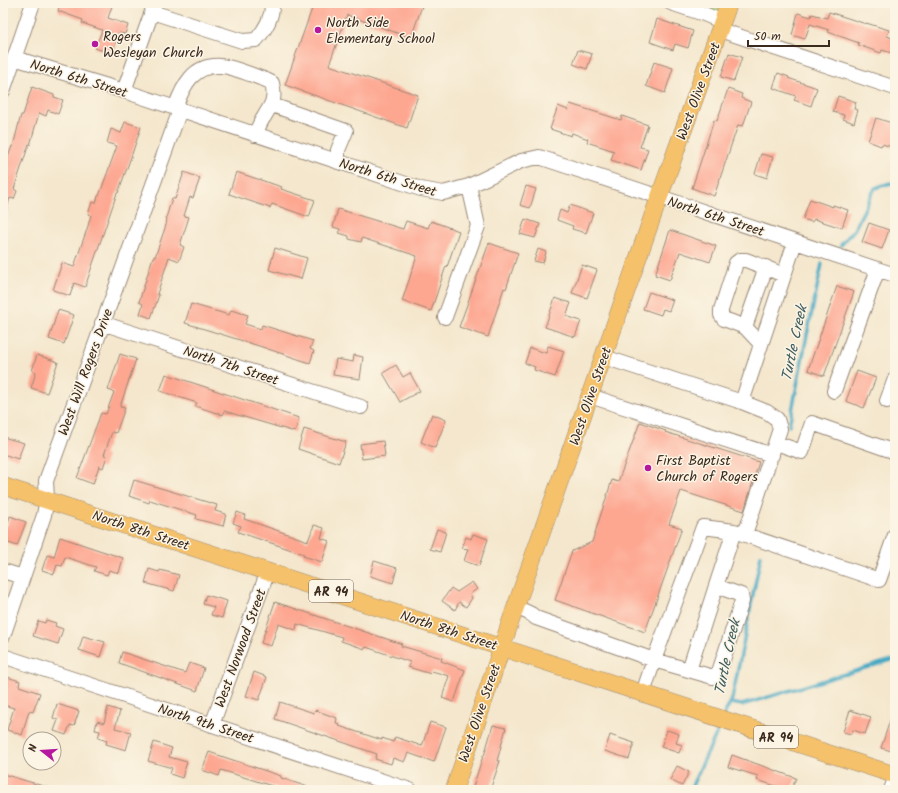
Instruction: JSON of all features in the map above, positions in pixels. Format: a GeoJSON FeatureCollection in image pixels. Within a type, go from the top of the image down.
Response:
{"type":"FeatureCollection","features":[{"type":"Feature","properties":{"kind":"main road","name":"West Olive Street"},"geometry":{"type":"LineString","coordinates":[[454,790],[502,647],[729,3]]}},
{"type":"Feature","properties":{"kind":"main road","name":"North 8th Street"},"geometry":{"type":"LineString","coordinates":[[3,486],[895,775]]}},
{"type":"Feature","properties":{"kind":"street"},"geometry":{"type":"LineString","coordinates":[[4,85],[33,3]]}},
{"type":"Feature","properties":{"kind":"street"},"geometry":{"type":"LineString","coordinates":[[124,91],[153,7],[242,41],[256,40],[265,29],[272,10],[272,3]]}},
{"type":"Feature","properties":{"kind":"street"},"geometry":{"type":"LineString","coordinates":[[671,3],[704,14],[722,26],[895,88]]}},
{"type":"Feature","properties":{"kind":"street","name":"North 6th Street"},"geometry":{"type":"LineString","coordinates":[[14,58],[124,91],[421,189],[443,193],[469,186],[521,161],[539,157],[895,275]]}},
{"type":"Feature","properties":{"kind":"street","name":"West Will Rogers Drive"},"geometry":{"type":"LineString","coordinates":[[3,636],[44,515],[47,499],[46,481],[184,87],[190,78],[200,70],[210,66],[222,66],[272,83],[275,95],[272,106]]}},
{"type":"Feature","properties":{"kind":"street"},"geometry":{"type":"LineString","coordinates":[[255,135],[263,118],[272,106],[346,131],[338,150],[338,162]]}},
{"type":"Feature","properties":{"kind":"street"},"geometry":{"type":"LineString","coordinates":[[445,317],[478,226],[469,186]]}},
{"type":"Feature","properties":{"kind":"street"},"geometry":{"type":"LineString","coordinates":[[742,402],[760,343],[795,242]]}},
{"type":"Feature","properties":{"kind":"street"},"geometry":{"type":"LineString","coordinates":[[760,343],[745,327],[724,319],[721,315],[721,310],[736,263],[740,260],[746,260],[784,274]]}},
{"type":"Feature","properties":{"kind":"street"},"geometry":{"type":"LineString","coordinates":[[745,327],[766,267]]}},
{"type":"Feature","properties":{"kind":"street"},"geometry":{"type":"LineString","coordinates":[[834,391],[878,269]]}},
{"type":"Feature","properties":{"kind":"street","name":"North 7th Street"},"geometry":{"type":"LineString","coordinates":[[102,323],[360,407]]}},
{"type":"Feature","properties":{"kind":"street"},"geometry":{"type":"LineString","coordinates":[[604,357],[742,402],[767,412],[777,419],[780,429],[774,449],[716,586],[689,670]]}},
{"type":"Feature","properties":{"kind":"street"},"geometry":{"type":"LineString","coordinates":[[887,401],[895,379]]}},
{"type":"Feature","properties":{"kind":"street"},"geometry":{"type":"LineString","coordinates":[[590,396],[774,449],[802,452],[812,423],[895,452]]}},
{"type":"Feature","properties":{"kind":"street"},"geometry":{"type":"LineString","coordinates":[[643,693],[703,527],[740,532],[879,580],[895,535]]}},
{"type":"Feature","properties":{"kind":"street"},"geometry":{"type":"LineString","coordinates":[[3,570],[23,577]]}},
{"type":"Feature","properties":{"kind":"street","name":"West Norwood Street"},"geometry":{"type":"LineString","coordinates":[[212,726],[268,571]]}},
{"type":"Feature","properties":{"kind":"street"},"geometry":{"type":"LineString","coordinates":[[516,607],[536,618],[654,660],[713,677],[718,672],[742,601],[740,595],[716,586]]}},
{"type":"Feature","properties":{"kind":"street","name":"North 9th Street"},"geometry":{"type":"LineString","coordinates":[[3,656],[410,790]]}},
{"type":"Feature","properties":{"kind":"street"},"geometry":{"type":"LineString","coordinates":[[891,790],[895,779]]}},
{"type":"Feature","properties":{"kind":"green space"},"geometry":{"type":"Polygon","coordinates":[[[668,3],[729,3],[723,22],[668,3]]]}},
{"type":"Feature","properties":{"kind":"building"},"geometry":{"type":"Polygon","coordinates":[[[60,3],[113,3],[108,18],[128,25],[125,34],[119,33],[112,54],[95,48],[102,30],[82,23],[83,20],[58,11],[60,3]]]}},
{"type":"Feature","properties":{"kind":"building"},"geometry":{"type":"Polygon","coordinates":[[[314,3],[423,3],[411,38],[347,15],[329,65],[418,95],[407,128],[285,85],[314,3]]]}},
{"type":"Feature","properties":{"kind":"building"},"geometry":{"type":"Polygon","coordinates":[[[829,12],[889,30],[887,36],[895,39],[895,54],[882,50],[881,53],[858,45],[859,43],[828,32],[829,30],[810,24],[805,39],[792,35],[798,13],[811,17],[812,14],[827,18],[829,12]]]}},
{"type":"Feature","properties":{"kind":"building"},"geometry":{"type":"Polygon","coordinates":[[[657,19],[693,31],[688,48],[675,44],[673,50],[650,42],[657,19]]]}},
{"type":"Feature","properties":{"kind":"building"},"geometry":{"type":"Polygon","coordinates":[[[578,50],[592,54],[587,69],[573,64],[578,50]]]}},
{"type":"Feature","properties":{"kind":"building"},"geometry":{"type":"Polygon","coordinates":[[[729,53],[742,57],[734,81],[721,77],[729,53]]]}},
{"type":"Feature","properties":{"kind":"building"},"geometry":{"type":"Polygon","coordinates":[[[654,62],[673,68],[665,93],[646,86],[654,62]]]}},
{"type":"Feature","properties":{"kind":"building"},"geometry":{"type":"Polygon","coordinates":[[[778,73],[817,88],[811,106],[794,100],[796,96],[773,88],[778,73]]]}},
{"type":"Feature","properties":{"kind":"building"},"geometry":{"type":"Polygon","coordinates":[[[32,87],[63,100],[58,114],[48,110],[46,116],[39,113],[30,145],[29,144],[14,189],[17,191],[14,199],[10,198],[5,214],[3,213],[3,171],[13,146],[21,115],[23,115],[32,87]]]}},
{"type":"Feature","properties":{"kind":"building"},"geometry":{"type":"Polygon","coordinates":[[[728,89],[742,94],[741,98],[751,102],[743,126],[738,125],[714,196],[692,188],[714,120],[717,121],[728,89]]]}},
{"type":"Feature","properties":{"kind":"building"},"geometry":{"type":"Polygon","coordinates":[[[838,96],[856,102],[854,109],[858,110],[854,123],[843,119],[844,115],[833,112],[838,96]]]}},
{"type":"Feature","properties":{"kind":"building"},"geometry":{"type":"Polygon","coordinates":[[[570,104],[621,120],[622,116],[648,125],[640,147],[648,149],[641,170],[611,160],[614,151],[587,142],[588,139],[572,133],[571,136],[550,129],[558,106],[568,110],[570,104]]]}},
{"type":"Feature","properties":{"kind":"building"},"geometry":{"type":"Polygon","coordinates":[[[876,118],[895,124],[895,148],[882,144],[881,146],[868,141],[876,118]]]}},
{"type":"Feature","properties":{"kind":"building"},"geometry":{"type":"Polygon","coordinates":[[[125,122],[141,127],[85,287],[74,283],[70,296],[53,290],[62,263],[74,267],[88,226],[91,215],[88,214],[92,202],[96,203],[117,146],[107,143],[111,129],[121,133],[125,122]]]}},
{"type":"Feature","properties":{"kind":"building"},"geometry":{"type":"Polygon","coordinates":[[[761,154],[773,157],[767,178],[755,174],[761,154]]]}},
{"type":"Feature","properties":{"kind":"building"},"geometry":{"type":"Polygon","coordinates":[[[184,172],[200,178],[193,198],[190,197],[184,216],[189,217],[180,245],[184,247],[179,261],[169,257],[151,318],[140,314],[143,304],[139,302],[153,257],[155,257],[166,225],[166,218],[172,198],[175,199],[184,172]]]}},
{"type":"Feature","properties":{"kind":"building"},"geometry":{"type":"Polygon","coordinates":[[[236,172],[282,187],[281,189],[315,200],[309,217],[272,204],[270,208],[229,194],[236,172]]]}},
{"type":"Feature","properties":{"kind":"building"},"geometry":{"type":"Polygon","coordinates":[[[526,186],[536,189],[530,208],[520,205],[526,186]]]}},
{"type":"Feature","properties":{"kind":"building"},"geometry":{"type":"Polygon","coordinates":[[[810,199],[833,207],[833,205],[848,210],[842,228],[814,219],[812,222],[803,219],[810,199]]]}},
{"type":"Feature","properties":{"kind":"building"},"geometry":{"type":"Polygon","coordinates":[[[570,205],[593,213],[586,233],[572,229],[573,226],[557,220],[560,210],[567,213],[570,205]]]}},
{"type":"Feature","properties":{"kind":"building"},"geometry":{"type":"Polygon","coordinates":[[[338,209],[403,229],[406,221],[428,228],[431,221],[459,231],[431,311],[402,301],[417,256],[362,238],[361,242],[349,239],[349,236],[339,233],[340,229],[333,227],[338,209]]]}},
{"type":"Feature","properties":{"kind":"building"},"geometry":{"type":"Polygon","coordinates":[[[525,219],[540,224],[535,238],[520,234],[525,219]]]}},
{"type":"Feature","properties":{"kind":"building"},"geometry":{"type":"Polygon","coordinates":[[[869,223],[889,230],[882,249],[862,242],[869,223]]]}},
{"type":"Feature","properties":{"kind":"building"},"geometry":{"type":"Polygon","coordinates":[[[670,230],[716,246],[710,262],[680,252],[670,280],[655,275],[670,230]]]}},
{"type":"Feature","properties":{"kind":"building"},"geometry":{"type":"Polygon","coordinates":[[[489,243],[518,253],[506,289],[504,288],[488,337],[459,327],[489,243]]]}},
{"type":"Feature","properties":{"kind":"building"},"geometry":{"type":"Polygon","coordinates":[[[275,248],[307,258],[301,279],[269,270],[275,248]]]}},
{"type":"Feature","properties":{"kind":"building"},"geometry":{"type":"Polygon","coordinates":[[[538,249],[546,252],[543,263],[534,261],[538,249]]]}},
{"type":"Feature","properties":{"kind":"building"},"geometry":{"type":"Polygon","coordinates":[[[582,265],[597,270],[587,298],[572,293],[582,265]]]}},
{"type":"Feature","properties":{"kind":"building"},"geometry":{"type":"Polygon","coordinates":[[[837,286],[854,292],[824,376],[808,370],[837,286]]]}},
{"type":"Feature","properties":{"kind":"building"},"geometry":{"type":"Polygon","coordinates":[[[649,292],[673,300],[669,311],[663,309],[661,315],[643,309],[649,292]]]}},
{"type":"Feature","properties":{"kind":"building"},"geometry":{"type":"Polygon","coordinates":[[[555,298],[571,303],[566,316],[581,321],[575,337],[545,327],[555,298]]]}},
{"type":"Feature","properties":{"kind":"building"},"geometry":{"type":"Polygon","coordinates":[[[191,304],[229,315],[231,310],[248,315],[245,324],[261,329],[262,325],[313,341],[310,349],[314,351],[310,363],[185,323],[191,304]]]}},
{"type":"Feature","properties":{"kind":"building"},"geometry":{"type":"Polygon","coordinates":[[[58,310],[74,315],[64,344],[49,339],[58,310]]]}},
{"type":"Feature","properties":{"kind":"building"},"geometry":{"type":"Polygon","coordinates":[[[548,346],[564,351],[555,377],[534,370],[535,367],[525,363],[530,348],[546,353],[548,346]]]}},
{"type":"Feature","properties":{"kind":"building"},"geometry":{"type":"Polygon","coordinates":[[[120,354],[136,359],[120,407],[125,408],[116,433],[112,432],[104,455],[107,456],[103,468],[99,466],[93,484],[77,478],[101,413],[106,414],[114,392],[108,390],[120,354]]]}},
{"type":"Feature","properties":{"kind":"building"},"geometry":{"type":"Polygon","coordinates":[[[37,355],[58,362],[47,393],[31,388],[36,372],[32,371],[37,355]]]}},
{"type":"Feature","properties":{"kind":"building"},"geometry":{"type":"Polygon","coordinates":[[[354,355],[363,357],[360,379],[333,375],[336,359],[353,362],[354,355]]]}},
{"type":"Feature","properties":{"kind":"building"},"geometry":{"type":"Polygon","coordinates":[[[396,365],[403,377],[410,373],[420,391],[400,402],[383,373],[396,365]]]}},
{"type":"Feature","properties":{"kind":"building"},"geometry":{"type":"Polygon","coordinates":[[[857,371],[876,378],[864,408],[846,401],[857,371]]]}},
{"type":"Feature","properties":{"kind":"building"},"geometry":{"type":"Polygon","coordinates":[[[166,374],[299,418],[295,432],[224,411],[223,415],[195,406],[197,403],[160,391],[166,374]]]}},
{"type":"Feature","properties":{"kind":"building"},"geometry":{"type":"Polygon","coordinates":[[[432,414],[446,420],[435,448],[421,442],[432,414]]]}},
{"type":"Feature","properties":{"kind":"building"},"geometry":{"type":"Polygon","coordinates":[[[640,422],[666,431],[665,432],[759,462],[744,511],[681,491],[669,524],[682,528],[645,632],[555,600],[572,551],[592,542],[612,480],[618,482],[640,422]]]}},
{"type":"Feature","properties":{"kind":"building"},"geometry":{"type":"Polygon","coordinates":[[[304,429],[346,442],[339,463],[298,449],[304,429]]]}},
{"type":"Feature","properties":{"kind":"building"},"geometry":{"type":"Polygon","coordinates":[[[3,437],[24,443],[18,459],[3,454],[3,437]]]}},
{"type":"Feature","properties":{"kind":"building"},"geometry":{"type":"Polygon","coordinates":[[[383,441],[385,456],[362,459],[360,444],[383,441]]]}},
{"type":"Feature","properties":{"kind":"building"},"geometry":{"type":"Polygon","coordinates":[[[134,480],[217,505],[215,511],[226,514],[223,526],[196,519],[197,515],[150,500],[149,503],[129,496],[134,480]]]}},
{"type":"Feature","properties":{"kind":"building"},"geometry":{"type":"Polygon","coordinates":[[[237,512],[245,515],[244,519],[308,541],[314,525],[324,528],[321,538],[329,541],[322,562],[303,556],[304,554],[238,532],[241,526],[233,523],[237,512]]]}},
{"type":"Feature","properties":{"kind":"building"},"geometry":{"type":"Polygon","coordinates":[[[10,516],[26,522],[17,546],[3,541],[3,525],[7,526],[10,516]]]}},
{"type":"Feature","properties":{"kind":"building"},"geometry":{"type":"Polygon","coordinates":[[[437,529],[446,532],[440,552],[430,549],[437,529]]]}},
{"type":"Feature","properties":{"kind":"building"},"geometry":{"type":"Polygon","coordinates":[[[473,534],[488,539],[479,566],[464,561],[468,549],[462,548],[466,537],[471,539],[473,534]]]}},
{"type":"Feature","properties":{"kind":"building"},"geometry":{"type":"Polygon","coordinates":[[[60,537],[123,558],[119,573],[109,570],[107,575],[94,571],[96,567],[65,557],[62,566],[57,565],[54,574],[42,570],[47,555],[54,557],[60,537]]]}},
{"type":"Feature","properties":{"kind":"building"},"geometry":{"type":"Polygon","coordinates":[[[374,561],[397,568],[393,583],[370,576],[374,561]]]}},
{"type":"Feature","properties":{"kind":"building"},"geometry":{"type":"Polygon","coordinates":[[[149,569],[179,575],[174,591],[145,583],[149,569]]]}},
{"type":"Feature","properties":{"kind":"building"},"geometry":{"type":"Polygon","coordinates":[[[472,582],[477,589],[470,594],[472,598],[466,607],[459,602],[455,610],[442,601],[451,588],[457,592],[472,582]]]}},
{"type":"Feature","properties":{"kind":"building"},"geometry":{"type":"Polygon","coordinates":[[[206,595],[227,601],[222,618],[211,615],[214,607],[203,604],[206,595]]]}},
{"type":"Feature","properties":{"kind":"building"},"geometry":{"type":"Polygon","coordinates":[[[275,602],[402,644],[401,646],[442,658],[441,661],[465,670],[454,702],[442,698],[449,676],[432,671],[431,674],[408,667],[410,662],[366,647],[365,649],[341,641],[342,637],[297,624],[296,630],[278,624],[271,646],[261,643],[275,602]]]}},
{"type":"Feature","properties":{"kind":"building"},"geometry":{"type":"Polygon","coordinates":[[[46,620],[56,623],[55,626],[63,629],[58,644],[33,636],[38,621],[45,623],[46,620]]]}},
{"type":"Feature","properties":{"kind":"building"},"geometry":{"type":"Polygon","coordinates":[[[83,636],[105,642],[100,657],[79,650],[83,636]]]}},
{"type":"Feature","properties":{"kind":"building"},"geometry":{"type":"Polygon","coordinates":[[[122,652],[185,673],[189,663],[204,668],[197,691],[119,663],[122,652]]]}},
{"type":"Feature","properties":{"kind":"building"},"geometry":{"type":"Polygon","coordinates":[[[254,672],[267,677],[259,700],[246,696],[254,672]]]}},
{"type":"Feature","properties":{"kind":"building"},"geometry":{"type":"Polygon","coordinates":[[[7,677],[20,681],[19,686],[40,693],[33,712],[29,711],[22,735],[7,730],[14,708],[3,705],[3,690],[7,677]]]}},
{"type":"Feature","properties":{"kind":"building"},"geometry":{"type":"Polygon","coordinates":[[[280,702],[314,713],[315,710],[337,718],[336,723],[340,724],[339,726],[382,740],[382,738],[393,742],[395,737],[422,746],[430,722],[446,727],[434,762],[408,753],[404,762],[393,758],[391,764],[375,759],[377,754],[275,719],[280,702]]]}},
{"type":"Feature","properties":{"kind":"building"},"geometry":{"type":"Polygon","coordinates":[[[57,704],[79,711],[74,726],[70,725],[66,735],[62,734],[62,731],[54,731],[58,720],[53,718],[57,704]]]}},
{"type":"Feature","properties":{"kind":"building"},"geometry":{"type":"Polygon","coordinates":[[[108,707],[120,711],[115,728],[131,732],[126,750],[106,744],[107,741],[98,738],[100,731],[95,730],[97,721],[104,723],[108,707]]]}},
{"type":"Feature","properties":{"kind":"building"},"geometry":{"type":"Polygon","coordinates":[[[850,710],[871,717],[865,734],[853,730],[851,734],[843,732],[850,710]]]}},
{"type":"Feature","properties":{"kind":"building"},"geometry":{"type":"Polygon","coordinates":[[[893,711],[895,711],[895,752],[881,748],[893,711]]]}},
{"type":"Feature","properties":{"kind":"building"},"geometry":{"type":"Polygon","coordinates":[[[493,725],[506,728],[497,761],[500,761],[490,790],[472,790],[484,756],[493,725]]]}},
{"type":"Feature","properties":{"kind":"building"},"geometry":{"type":"Polygon","coordinates":[[[667,730],[679,734],[676,743],[682,745],[679,753],[661,747],[667,730]]]}},
{"type":"Feature","properties":{"kind":"building"},"geometry":{"type":"Polygon","coordinates":[[[610,735],[634,743],[629,759],[605,751],[610,735]]]}},
{"type":"Feature","properties":{"kind":"building"},"geometry":{"type":"Polygon","coordinates":[[[154,742],[172,748],[169,757],[187,762],[182,778],[170,774],[172,768],[148,761],[154,742]]]}},
{"type":"Feature","properties":{"kind":"building"},"geometry":{"type":"Polygon","coordinates":[[[209,752],[281,776],[281,778],[311,788],[310,790],[285,790],[221,770],[219,776],[202,770],[209,752]]]}},
{"type":"Feature","properties":{"kind":"building"},"geometry":{"type":"Polygon","coordinates":[[[732,755],[796,778],[791,790],[757,780],[758,776],[728,767],[732,755]]]}},
{"type":"Feature","properties":{"kind":"building"},"geometry":{"type":"Polygon","coordinates":[[[677,766],[689,772],[682,786],[670,780],[677,766]]]}},
{"type":"Feature","properties":{"kind":"building"},"geometry":{"type":"Polygon","coordinates":[[[3,774],[50,788],[49,790],[3,790],[3,774]]]}},
{"type":"Feature","properties":{"kind":"waterway","name":"Turtle Creek"},"geometry":{"type":"LineString","coordinates":[[841,245],[854,230],[875,188],[890,183],[895,185]]}},
{"type":"Feature","properties":{"kind":"waterway","name":"Turtle Creek"},"geometry":{"type":"LineString","coordinates":[[789,426],[822,264]]}},
{"type":"Feature","properties":{"kind":"waterway","name":"Turtle Creek"},"geometry":{"type":"LineString","coordinates":[[724,715],[732,699],[761,555]]}},
{"type":"Feature","properties":{"kind":"waterway"},"geometry":{"type":"LineString","coordinates":[[730,703],[742,705],[895,659]]}},
{"type":"Feature","properties":{"kind":"waterway","name":"Turtle Creek"},"geometry":{"type":"LineString","coordinates":[[690,790],[720,726]]}},
{"type":"Feature","properties":{"kind":"place","name":"North Side Elementary School"},"geometry":{"type":"Point","coordinates":[318,30]}},
{"type":"Feature","properties":{"kind":"place","name":"Rogers Wesleyan Church"},"geometry":{"type":"Point","coordinates":[95,44]}},
{"type":"Feature","properties":{"kind":"place","name":"First Baptist Church of Rogers"},"geometry":{"type":"Point","coordinates":[648,468]}}]}
